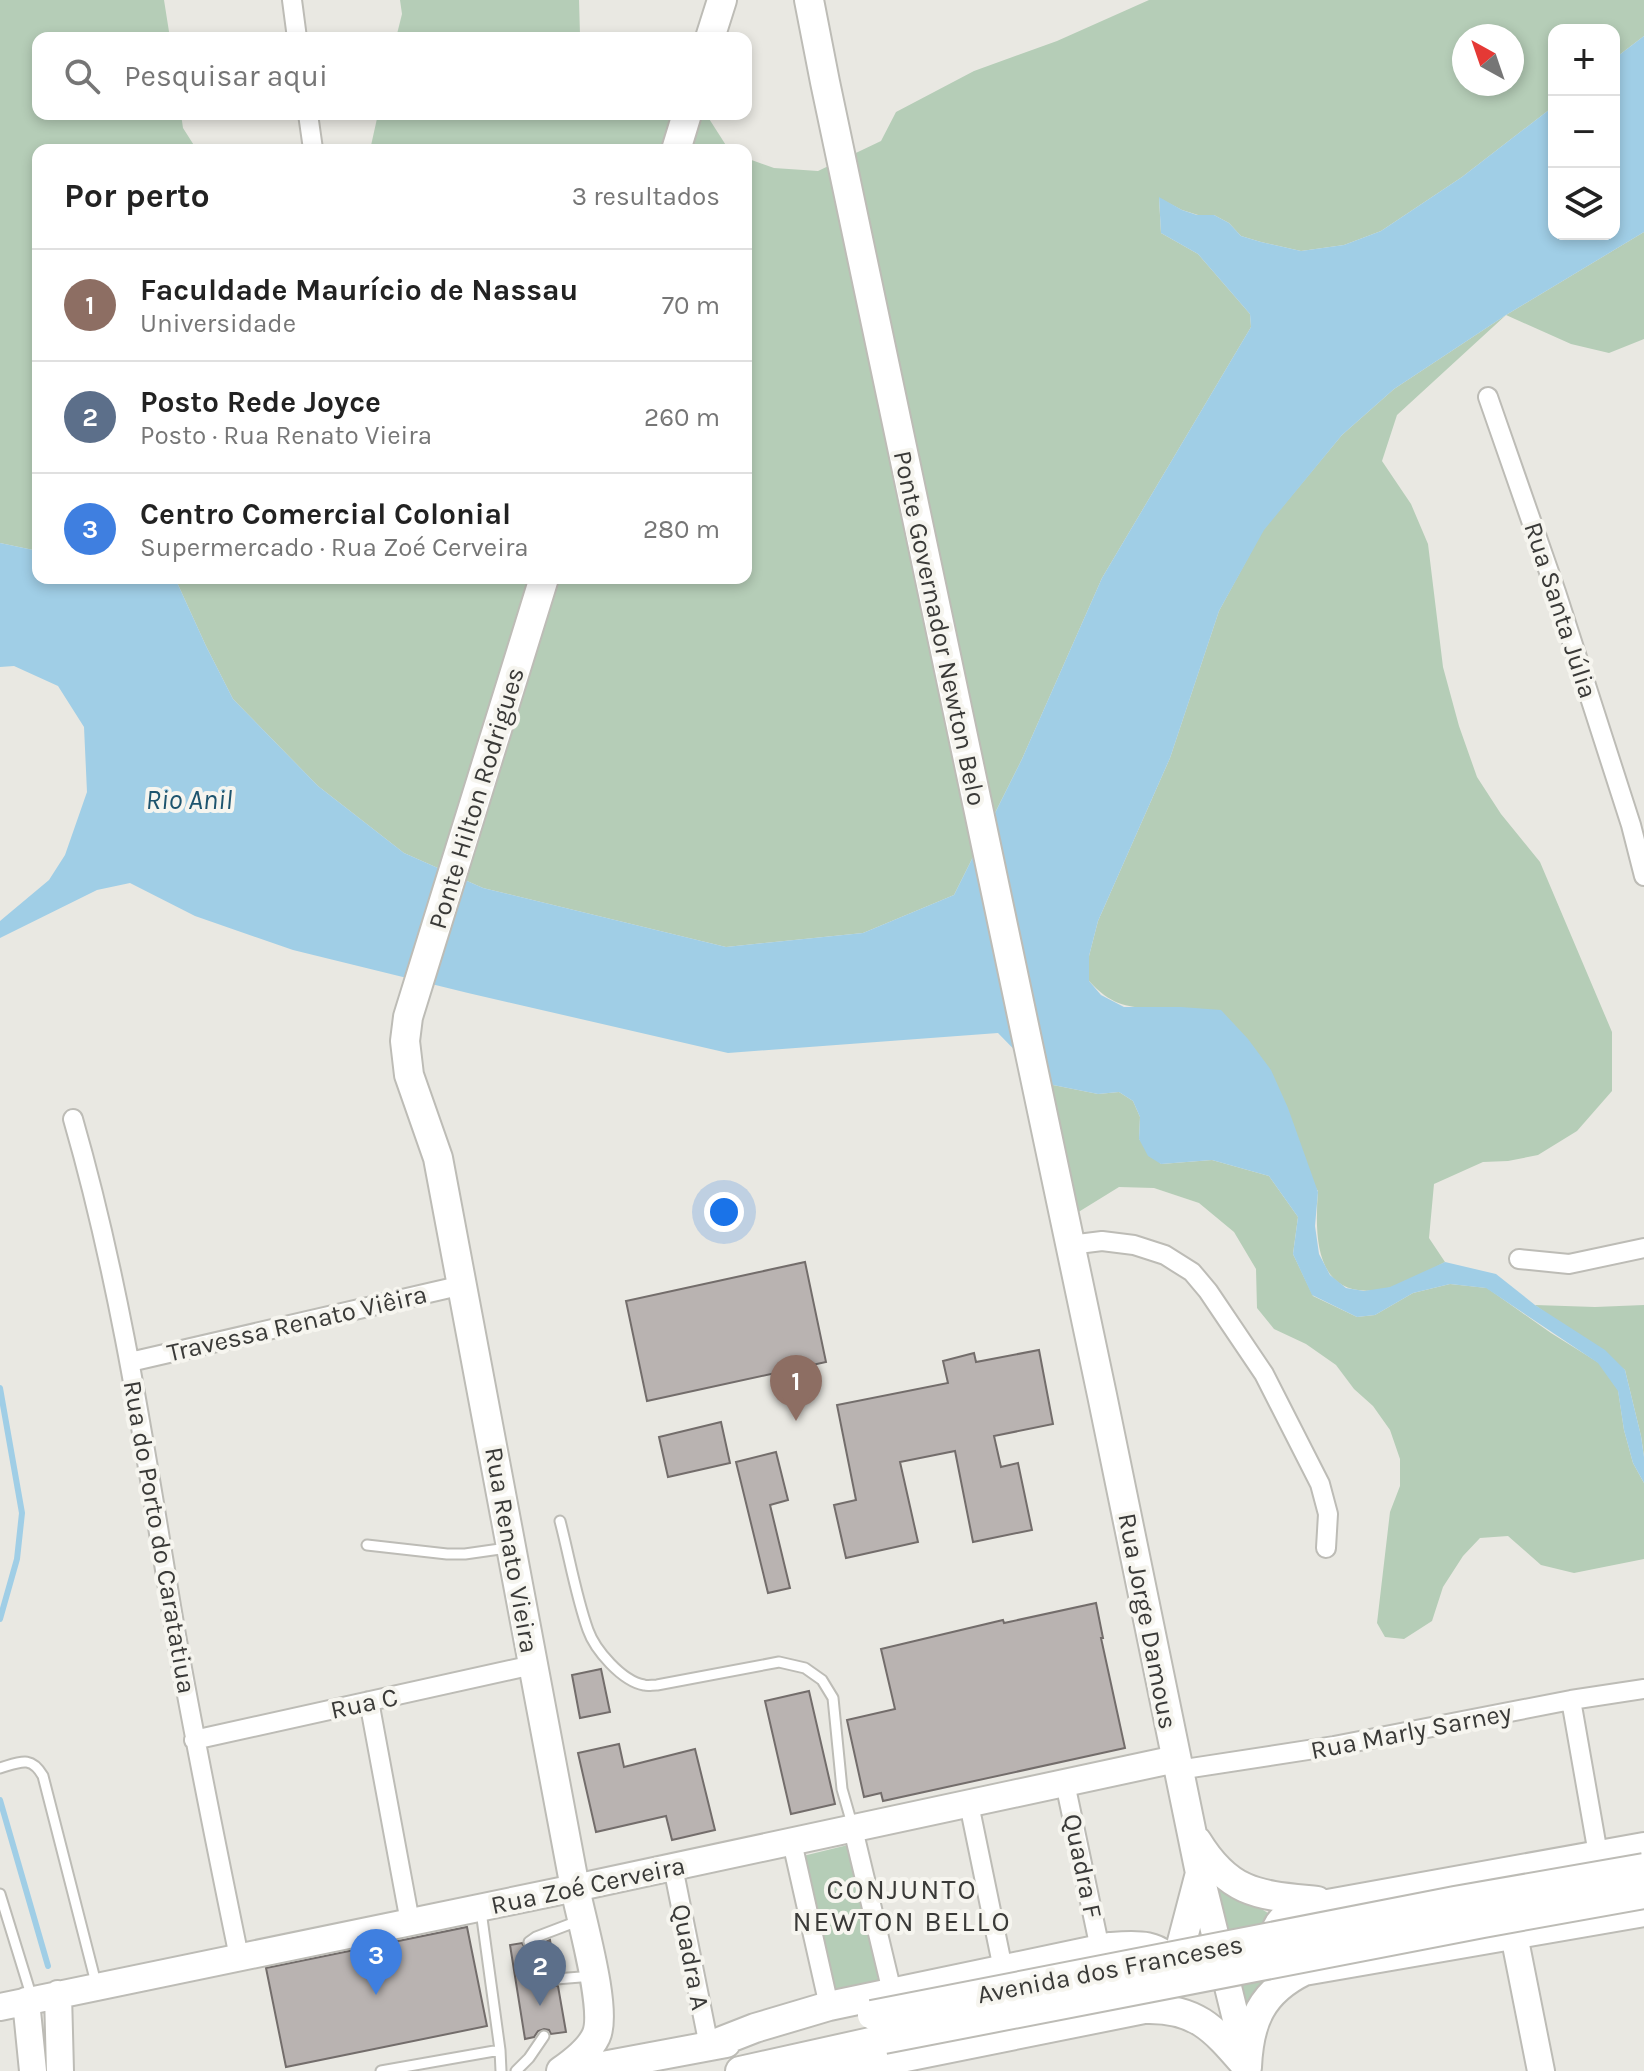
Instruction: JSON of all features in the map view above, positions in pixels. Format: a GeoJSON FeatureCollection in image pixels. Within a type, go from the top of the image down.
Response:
{"type":"FeatureCollection","features":[{"type":"Feature","properties":{"kind":"main road"},"geometry":{"type":"LineString","coordinates":[[712,32],[722,0]]}},
{"type":"Feature","properties":{"kind":"main road","name":"Ponte Governador Newton Belo"},"geometry":{"type":"LineString","coordinates":[[809,0],[1055,1173]]}},
{"type":"Feature","properties":{"kind":"main road"},"geometry":{"type":"LineString","coordinates":[[678,144],[685,120]]}},
{"type":"Feature","properties":{"kind":"main road","name":"Ponte Hilton Rodrigues"},"geometry":{"type":"LineString","coordinates":[[408,1017],[542,584]]}},
{"type":"Feature","properties":{"kind":"main road","name":"Rua Renato Vieira"},"geometry":{"type":"LineString","coordinates":[[408,1017],[405,1041],[409,1075],[438,1158],[600,2012],[599,2028],[587,2049],[561,2071]]}},
{"type":"Feature","properties":{"kind":"main road","name":"Rua Jorge Damous"},"geometry":{"type":"LineString","coordinates":[[1055,1173],[1200,1873]]}},
{"type":"Feature","properties":{"kind":"main road"},"geometry":{"type":"LineString","coordinates":[[1191,1830],[1214,1865],[1239,1886],[1263,1894],[1330,1903]]}},
{"type":"Feature","properties":{"kind":"main road"},"geometry":{"type":"LineString","coordinates":[[1644,1847],[1293,1912],[1286,1915],[1277,1928],[1276,1945],[1283,1959],[1301,1969],[1310,1969],[1644,1912]]}},
{"type":"Feature","properties":{"kind":"main road","name":"Avenida dos Franceses"},"geometry":{"type":"LineString","coordinates":[[576,2071],[709,2046],[885,2046],[1455,1901],[1644,1868]]}},
{"type":"Feature","properties":{"kind":"main road"},"geometry":{"type":"LineString","coordinates":[[1132,2011],[1154,2001],[1167,1990],[1172,1980],[1200,1873]]}},
{"type":"Feature","properties":{"kind":"main road","name":"Avenida dos Franceses"},"geometry":{"type":"LineString","coordinates":[[740,2071],[885,2046],[1483,1923],[1644,1894]]}},
{"type":"Feature","properties":{"kind":"main road"},"geometry":{"type":"LineString","coordinates":[[709,2046],[755,2028],[829,2006],[1100,1949],[1132,1946],[1157,1950],[1173,1965],[1172,1980]]}},
{"type":"Feature","properties":{"kind":"main road"},"geometry":{"type":"LineString","coordinates":[[1248,2069],[1252,2028],[1260,2010],[1281,1985],[1310,1969]]}},
{"type":"Feature","properties":{"kind":"main road"},"geometry":{"type":"LineString","coordinates":[[809,2071],[885,2046],[1164,2008],[1190,2015],[1205,2024],[1248,2069]]}},
{"type":"Feature","properties":{"kind":"street"},"geometry":{"type":"LineString","coordinates":[[292,0],[296,32]]}},
{"type":"Feature","properties":{"kind":"street"},"geometry":{"type":"LineString","coordinates":[[309,120],[312,144]]}},
{"type":"Feature","properties":{"kind":"street","name":"Rua Santa Júlia"},"geometry":{"type":"LineString","coordinates":[[1488,397],[1637,823],[1644,876]]}},
{"type":"Feature","properties":{"kind":"street","name":"Rua do Porto do Caratatiua"},"geometry":{"type":"LineString","coordinates":[[73,1119],[91,1184],[130,1362],[194,1740],[239,1957]]}},
{"type":"Feature","properties":{"kind":"street"},"geometry":{"type":"LineString","coordinates":[[1070,1245],[1102,1241],[1134,1245],[1165,1255],[1192,1272],[1264,1374],[1320,1484],[1328,1514],[1326,1548]]}},
{"type":"Feature","properties":{"kind":"street"},"geometry":{"type":"LineString","coordinates":[[1519,1259],[1569,1264],[1644,1248]]}},
{"type":"Feature","properties":{"kind":"street","name":"Travessa Renato Viêira"},"geometry":{"type":"LineString","coordinates":[[130,1362],[463,1285]]}},
{"type":"Feature","properties":{"kind":"street","name":"Rua C"},"geometry":{"type":"LineString","coordinates":[[194,1740],[533,1665]]}},
{"type":"Feature","properties":{"kind":"street","name":"Rua Marly Sarney"},"geometry":{"type":"LineString","coordinates":[[1177,1764],[1334,1746],[1644,1689]]}},
{"type":"Feature","properties":{"kind":"street"},"geometry":{"type":"LineString","coordinates":[[1571,1700],[1598,1854]]}},
{"type":"Feature","properties":{"kind":"street"},"geometry":{"type":"LineString","coordinates":[[369,1701],[410,1922]]}},
{"type":"Feature","properties":{"kind":"street","name":"Rua Zoé Cerveira"},"geometry":{"type":"LineString","coordinates":[[19,2003],[1065,1783],[1177,1764]]}},
{"type":"Feature","properties":{"kind":"street","name":"Quadra F"},"geometry":{"type":"LineString","coordinates":[[1065,1783],[1100,1949]]}},
{"type":"Feature","properties":{"kind":"street"},"geometry":{"type":"LineString","coordinates":[[969,1804],[1003,1969]]}},
{"type":"Feature","properties":{"kind":"street"},"geometry":{"type":"LineString","coordinates":[[853,1829],[892,1992]]}},
{"type":"Feature","properties":{"kind":"street"},"geometry":{"type":"LineString","coordinates":[[792,1842],[829,2006]]}},
{"type":"Feature","properties":{"kind":"street","name":"Quadra A"},"geometry":{"type":"LineString","coordinates":[[673,1867],[709,2046]]}},
{"type":"Feature","properties":{"kind":"street","name":"Rua Jorge Damous"},"geometry":{"type":"LineString","coordinates":[[1200,1873],[1248,2069]]}},
{"type":"Feature","properties":{"kind":"street"},"geometry":{"type":"LineString","coordinates":[[1514,1935],[1541,2071]]}},
{"type":"Feature","properties":{"kind":"street"},"geometry":{"type":"LineString","coordinates":[[58,1994],[60,2071]]}},
{"type":"Feature","properties":{"kind":"street"},"geometry":{"type":"LineString","coordinates":[[19,2003],[33,2071]]}},
{"type":"Feature","properties":{"kind":"lane"},"geometry":{"type":"LineString","coordinates":[[560,1521],[588,1632],[612,1666],[630,1679],[643,1685],[657,1685],[779,1662],[805,1668],[822,1680],[833,1698],[842,1789],[853,1829]]}},
{"type":"Feature","properties":{"kind":"lane"},"geometry":{"type":"LineString","coordinates":[[367,1545],[447,1554],[511,1547]]}},
{"type":"Feature","properties":{"kind":"lane"},"geometry":{"type":"LineString","coordinates":[[4,1767],[24,1761],[38,1767],[43,1776],[97,1986]]}},
{"type":"Feature","properties":{"kind":"lane"},"geometry":{"type":"LineString","coordinates":[[0,1894],[19,2003]]}},
{"type":"Feature","properties":{"kind":"lane"},"geometry":{"type":"LineString","coordinates":[[480,1907],[501,2071]]}},
{"type":"Feature","properties":{"kind":"lane"},"geometry":{"type":"LineString","coordinates":[[529,1942],[581,1920]]}},
{"type":"Feature","properties":{"kind":"lane"},"geometry":{"type":"LineString","coordinates":[[556,1979],[594,1976]]}},
{"type":"Feature","properties":{"kind":"lane"},"geometry":{"type":"LineString","coordinates":[[516,2071],[544,2036]]}},
{"type":"Feature","properties":{"kind":"lane"},"geometry":{"type":"LineString","coordinates":[[381,2071],[500,2050]]}},
{"type":"Feature","properties":{"kind":"green space"},"geometry":{"type":"Polygon","coordinates":[[[0,0],[164,0],[169,32],[32,32],[32,120],[182,120],[193,144],[32,144],[32,550],[0,543],[0,0]]]}},
{"type":"Feature","properties":{"kind":"green space"},"geometry":{"type":"Polygon","coordinates":[[[400,0],[579,0],[580,32],[398,32],[402,14],[400,0]]]}},
{"type":"Feature","properties":{"kind":"green space"},"geometry":{"type":"Polygon","coordinates":[[[1149,0],[1644,0],[1644,36],[1620,54],[1620,24],[1548,24],[1548,111],[1462,177],[1381,231],[1344,245],[1301,251],[1241,236],[1229,223],[1214,215],[1198,215],[1159,198],[1161,233],[1198,254],[1250,314],[1251,327],[1102,578],[1022,759],[954,895],[863,933],[726,947],[483,888],[404,853],[318,786],[233,699],[178,584],[752,584],[752,160],[774,168],[818,171],[881,141],[896,112],[974,71],[1057,41],[1149,0]]]}},
{"type":"Feature","properties":{"kind":"green space"},"geometry":{"type":"Polygon","coordinates":[[[377,120],[710,120],[725,144],[371,144],[377,120]]]}},
{"type":"Feature","properties":{"kind":"green space"},"geometry":{"type":"Polygon","coordinates":[[[1644,232],[1644,339],[1609,353],[1571,344],[1506,315],[1644,232]]]}},
{"type":"Feature","properties":{"kind":"green space"},"geometry":{"type":"Polygon","coordinates":[[[1506,315],[1397,415],[1382,461],[1411,504],[1428,544],[1443,667],[1477,777],[1501,814],[1540,862],[1612,1032],[1612,1091],[1577,1131],[1538,1155],[1483,1162],[1434,1184],[1429,1238],[1445,1262],[1395,1286],[1364,1291],[1347,1287],[1334,1278],[1325,1265],[1317,1231],[1318,1191],[1181,1007],[1131,1006],[1110,999],[1089,981],[1089,956],[1098,921],[1170,758],[1219,611],[1263,530],[1342,435],[1394,389],[1506,315]]]}},
{"type":"Feature","properties":{"kind":"green space"},"geometry":{"type":"Polygon","coordinates":[[[1048,1084],[1098,1094],[1119,1092],[1133,1101],[1140,1117],[1139,1139],[1161,1164],[1212,1160],[1269,1176],[1298,1217],[1293,1254],[1313,1296],[1357,1317],[1375,1315],[1413,1293],[1450,1284],[1487,1288],[1599,1363],[1618,1390],[1633,1463],[1644,1483],[1644,1559],[1574,1573],[1541,1565],[1508,1536],[1480,1538],[1463,1556],[1443,1587],[1432,1621],[1404,1639],[1385,1637],[1377,1623],[1390,1512],[1400,1486],[1400,1459],[1390,1430],[1336,1365],[1306,1344],[1274,1329],[1257,1308],[1256,1269],[1234,1232],[1199,1203],[1154,1188],[1119,1187],[1072,1216],[1048,1084]]]}},
{"type":"Feature","properties":{"kind":"green space"},"geometry":{"type":"Polygon","coordinates":[[[1535,1305],[1644,1305],[1644,1457],[1625,1370],[1535,1305]]]}},
{"type":"Feature","properties":{"kind":"green space"},"geometry":{"type":"Polygon","coordinates":[[[848,1845],[879,1983],[836,1994],[803,1856],[848,1845]]]}},
{"type":"Feature","properties":{"kind":"green space"},"geometry":{"type":"Polygon","coordinates":[[[1216,1891],[1268,1913],[1282,1968],[1246,2014],[1216,1891]]]}},
{"type":"Feature","properties":{"kind":"water","name":"Rio Anil"},"geometry":{"type":"Polygon","coordinates":[[[1644,36],[1644,232],[1506,315],[1394,389],[1342,435],[1264,530],[1219,611],[1170,758],[1098,921],[1089,956],[1089,981],[1101,995],[1124,1007],[1221,1010],[1248,1039],[1271,1070],[1318,1192],[1315,1226],[1319,1254],[1330,1275],[1346,1288],[1364,1291],[1390,1287],[1445,1262],[1496,1274],[1535,1305],[1605,1350],[1625,1370],[1641,1436],[1644,1483],[1633,1463],[1618,1391],[1598,1363],[1486,1288],[1450,1284],[1413,1293],[1375,1315],[1357,1317],[1312,1295],[1293,1254],[1298,1217],[1269,1176],[1212,1160],[1161,1164],[1148,1156],[1139,1139],[1140,1117],[1133,1101],[1119,1092],[1098,1094],[1048,1084],[998,1033],[728,1053],[293,950],[195,916],[130,883],[97,890],[0,938],[0,921],[49,880],[65,855],[87,792],[84,727],[58,686],[14,666],[0,667],[0,543],[32,550],[32,584],[178,584],[233,699],[318,786],[404,853],[483,888],[726,947],[863,933],[954,895],[1022,759],[1102,578],[1251,327],[1250,314],[1198,254],[1161,233],[1159,197],[1197,215],[1214,215],[1229,223],[1241,236],[1301,251],[1344,245],[1381,231],[1462,177],[1548,111],[1548,240],[1620,240],[1620,54],[1644,36]]]}},
{"type":"Feature","properties":{"kind":"building"},"geometry":{"type":"Polygon","coordinates":[[[805,1262],[826,1362],[647,1401],[626,1301],[805,1262]]]}},
{"type":"Feature","properties":{"kind":"building"},"geometry":{"type":"Polygon","coordinates":[[[1039,1350],[1053,1424],[994,1436],[1001,1467],[1018,1463],[1032,1530],[973,1542],[955,1451],[900,1462],[918,1542],[846,1558],[834,1505],[856,1500],[837,1405],[948,1383],[943,1361],[974,1353],[976,1362],[1039,1350]]]}},
{"type":"Feature","properties":{"kind":"building"},"geometry":{"type":"Polygon","coordinates":[[[721,1422],[730,1463],[668,1477],[659,1437],[721,1422]]]}},
{"type":"Feature","properties":{"kind":"building"},"geometry":{"type":"Polygon","coordinates":[[[776,1452],[788,1500],[770,1505],[790,1588],[768,1593],[736,1462],[776,1452]]]}},
{"type":"Feature","properties":{"kind":"building"},"geometry":{"type":"Polygon","coordinates":[[[1096,1603],[1125,1748],[883,1801],[881,1793],[864,1797],[847,1720],[895,1709],[881,1649],[1003,1620],[1004,1623],[1096,1603]]]}},
{"type":"Feature","properties":{"kind":"building"},"geometry":{"type":"Polygon","coordinates":[[[601,1669],[610,1712],[580,1718],[572,1675],[601,1669]]]}},
{"type":"Feature","properties":{"kind":"building"},"geometry":{"type":"Polygon","coordinates":[[[809,1691],[835,1804],[791,1814],[765,1701],[809,1691]]]}},
{"type":"Feature","properties":{"kind":"building"},"geometry":{"type":"Polygon","coordinates":[[[619,1744],[624,1767],[695,1749],[715,1830],[672,1840],[666,1816],[596,1832],[578,1753],[619,1744]]]}},
{"type":"Feature","properties":{"kind":"building"},"geometry":{"type":"Polygon","coordinates":[[[467,1927],[487,2026],[286,2067],[266,1968],[467,1927]]]}},
{"type":"Feature","properties":{"kind":"building"},"geometry":{"type":"Polygon","coordinates":[[[550,1940],[555,1972],[549,1980],[552,1985],[558,1986],[566,2032],[551,2034],[544,2029],[534,2037],[525,2039],[510,1945],[522,1943],[530,1949],[550,1940]]]}},
{"type":"Feature","properties":{"kind":"waterway"},"geometry":{"type":"LineString","coordinates":[[0,1388],[22,1513],[17,1559],[0,1619]]}},
{"type":"Feature","properties":{"kind":"waterway"},"geometry":{"type":"LineString","coordinates":[[0,1800],[48,1966]]}},
{"type":"Feature","properties":{"kind":"place","name":"Faculdade Maurício de Nassau"},"geometry":{"type":"Point","coordinates":[796,1421]}},
{"type":"Feature","properties":{"kind":"place","name":"Centro Comercial Colonial"},"geometry":{"type":"Point","coordinates":[376,1995]}},
{"type":"Feature","properties":{"kind":"place","name":"Posto Rede Joyce"},"geometry":{"type":"Point","coordinates":[540,2006]}},
{"type":"Feature","properties":{"kind":"district","name":"CONJUNTO NEWTON BELLO"},"geometry":{"type":"Point","coordinates":[902,1905]}}]}
